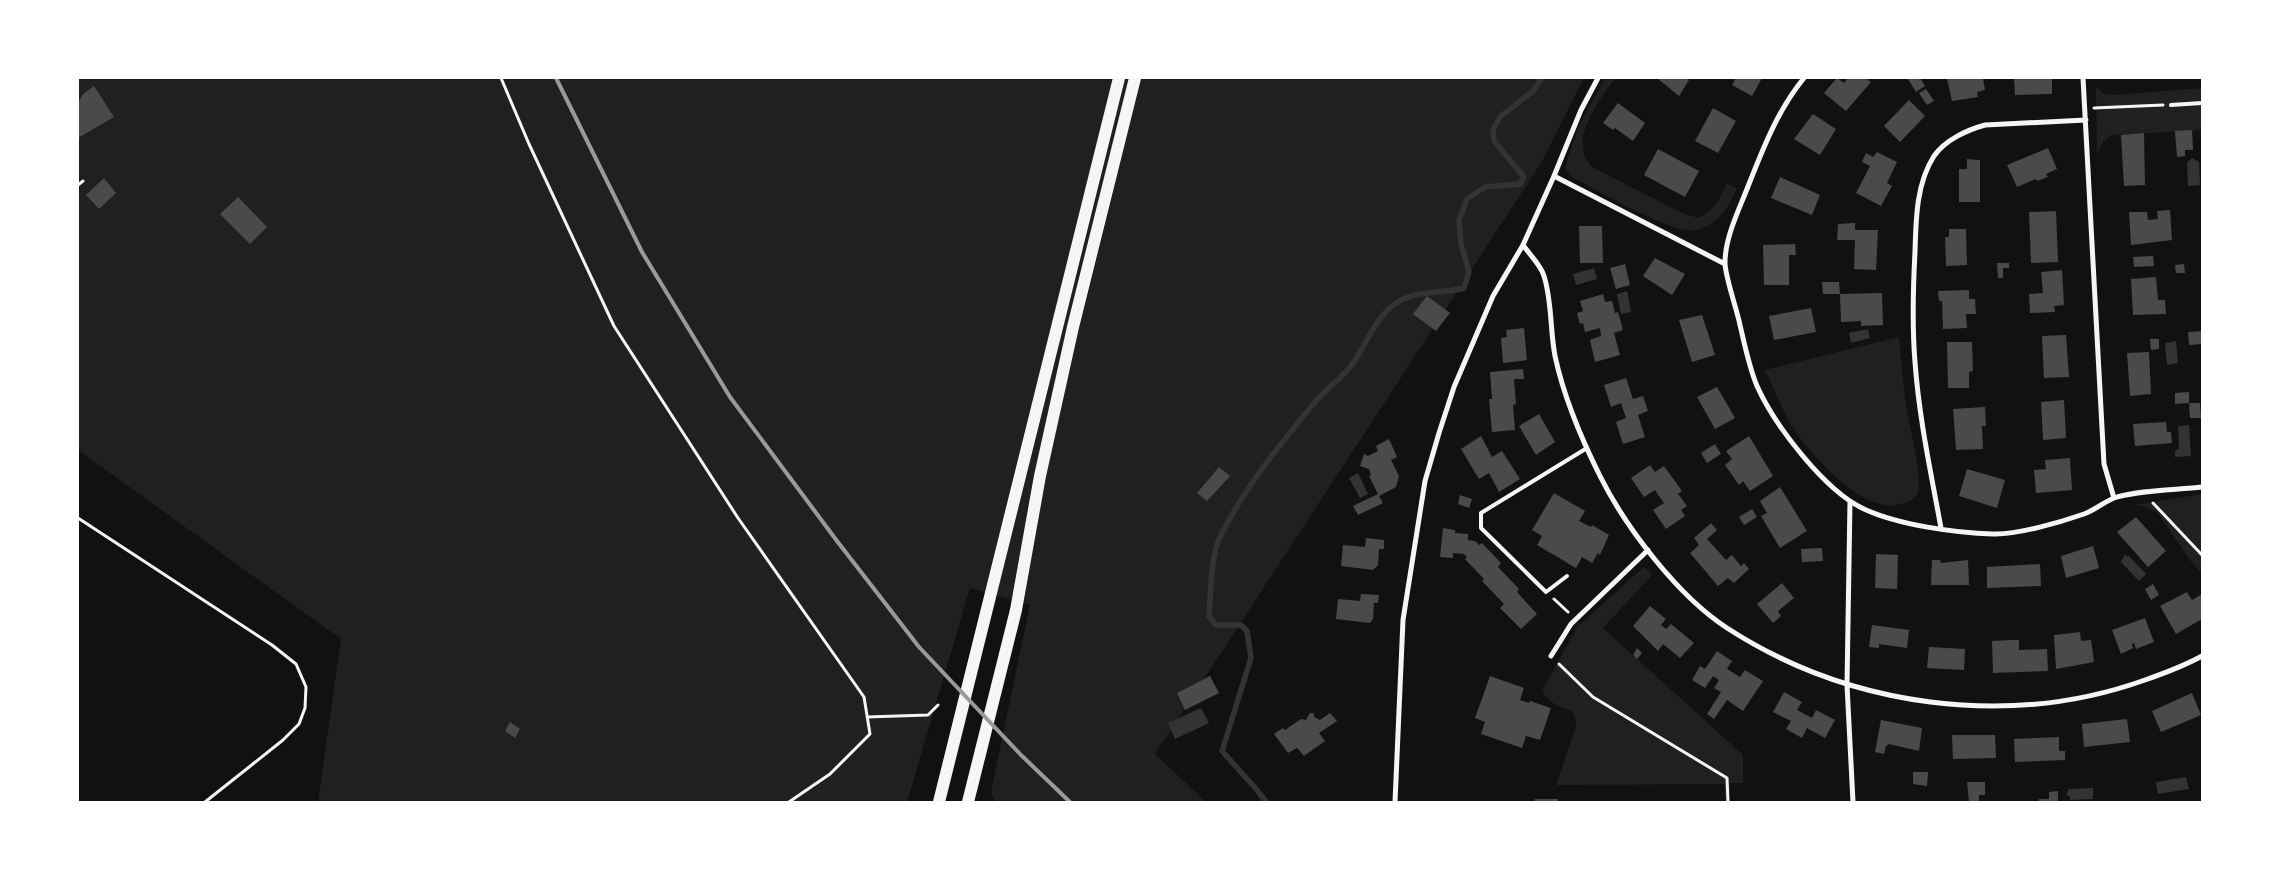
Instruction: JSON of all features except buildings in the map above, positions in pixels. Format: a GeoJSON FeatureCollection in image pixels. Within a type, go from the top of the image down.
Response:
{"type":"FeatureCollection","features":[{"type":"Feature","properties":{"kind":"main road"},"geometry":{"type":"LineString","coordinates":[[939,802],[1119,78]]}},
{"type":"Feature","properties":{"kind":"main road"},"geometry":{"type":"LineString","coordinates":[[968,802],[1016,610],[1040,476],[1073,327],[1135,78]]}},
{"type":"Feature","properties":{"kind":"street"},"geometry":{"type":"LineString","coordinates":[[1395,802],[1403,620],[1425,481],[1454,387],[1493,296],[1523,245],[1581,110],[1598,78]]}},
{"type":"Feature","properties":{"kind":"street"},"geometry":{"type":"LineString","coordinates":[[1804,78],[1792,94],[1771,130],[1732,225],[1725,264],[1748,360],[1757,386],[1770,411],[1789,438],[1818,471],[1850,501],[1882,516],[1941,528],[1995,534],[2023,530],[2085,514],[2114,498],[2202,487]]}},
{"type":"Feature","properties":{"kind":"street"},"geometry":{"type":"LineString","coordinates":[[2083,78],[2104,464],[2114,498]]}},
{"type":"Feature","properties":{"kind":"street"},"geometry":{"type":"LineString","coordinates":[[1941,528],[1920,406],[1913,328],[1916,227],[1923,181],[1935,155],[1946,144],[1970,130],[1985,125],[2086,120]]}},
{"type":"Feature","properties":{"kind":"street"},"geometry":{"type":"LineString","coordinates":[[1554,176],[1725,264]]}},
{"type":"Feature","properties":{"kind":"street"},"geometry":{"type":"LineString","coordinates":[[1523,245],[1544,275],[1555,355],[1565,392],[1601,478],[1648,550],[1690,597],[1725,627],[1775,655],[1809,671],[1847,685],[1909,698],[1962,705],[2027,706],[2078,699],[2127,686],[2183,666],[2202,656]]}},
{"type":"Feature","properties":{"kind":"street"},"geometry":{"type":"LineString","coordinates":[[1850,501],[1847,685],[1853,802]]}},
{"type":"Feature","properties":{"kind":"street"},"geometry":{"type":"LineString","coordinates":[[1551,656],[1575,620],[1648,550]]}},
{"type":"Feature","properties":{"kind":"lane"},"geometry":{"type":"LineString","coordinates":[[2171,105],[2202,104]]}},
{"type":"Feature","properties":{"kind":"lane"},"geometry":{"type":"LineString","coordinates":[[1567,576],[1546,592],[1481,528],[1481,513],[1587,448]]}},
{"type":"Feature","properties":{"kind":"path"},"geometry":{"type":"LineString","coordinates":[[501,78],[529,144],[614,326],[738,518],[864,697],[870,734],[830,774],[789,802]]}},
{"type":"Feature","properties":{"kind":"path"},"geometry":{"type":"LineString","coordinates":[[2085,108],[2171,105]]}},
{"type":"Feature","properties":{"kind":"path"},"geometry":{"type":"LineString","coordinates":[[78,185],[83,181]]}},
{"type":"Feature","properties":{"kind":"path"},"geometry":{"type":"LineString","coordinates":[[2144,493],[2202,555]]}},
{"type":"Feature","properties":{"kind":"path"},"geometry":{"type":"LineString","coordinates":[[78,518],[272,645],[296,664],[306,687],[305,708],[299,724],[284,740],[205,802]]}},
{"type":"Feature","properties":{"kind":"path"},"geometry":{"type":"LineString","coordinates":[[1546,592],[1575,620]]}},
{"type":"Feature","properties":{"kind":"path"},"geometry":{"type":"LineString","coordinates":[[1551,656],[1593,697],[1727,778],[1728,802]]}},
{"type":"Feature","properties":{"kind":"path"},"geometry":{"type":"LineString","coordinates":[[867,717],[928,715],[938,705]]}},
{"type":"Feature","properties":{"kind":"shaded area"},"geometry":{"type":"Polygon","coordinates":[[[78,78],[1584,78],[1541,163],[1155,754],[1206,802],[995,802],[991,792],[1030,605],[970,588],[907,802],[318,802],[341,639],[78,450],[78,78]]]}},
{"type":"Feature","properties":{"kind":"shaded area"},"geometry":{"type":"Polygon","coordinates":[[[1605,78],[1615,78],[1594,109],[1584,133],[1583,145],[1585,156],[1592,167],[1684,214],[1699,218],[1716,204],[1726,184],[1737,188],[1717,220],[1704,228],[1696,230],[1685,230],[1671,226],[1634,210],[1570,176],[1565,168],[1578,127],[1605,78]]]}},
{"type":"Feature","properties":{"kind":"shaded area"},"geometry":{"type":"Polygon","coordinates":[[[2096,87],[2103,93],[2113,95],[2202,88],[2202,130],[2112,135],[2103,142],[2097,153],[2096,87]]]}},
{"type":"Feature","properties":{"kind":"shaded area"},"geometry":{"type":"Polygon","coordinates":[[[2192,158],[2199,162],[2200,185],[2188,186],[2187,163],[2192,158]]]}},
{"type":"Feature","properties":{"kind":"shaded area"},"geometry":{"type":"Polygon","coordinates":[[[1594,268],[1597,279],[1576,285],[1573,274],[1594,268]]]}},
{"type":"Feature","properties":{"kind":"shaded area"},"geometry":{"type":"Polygon","coordinates":[[[1627,291],[1631,312],[1621,314],[1617,294],[1627,291]]]}},
{"type":"Feature","properties":{"kind":"shaded area"},"geometry":{"type":"Polygon","coordinates":[[[1868,329],[1870,338],[1851,343],[1849,333],[1868,329]]]}},
{"type":"Feature","properties":{"kind":"shaded area"},"geometry":{"type":"Polygon","coordinates":[[[1899,337],[1906,405],[1919,474],[1919,484],[1917,495],[1914,498],[1909,502],[1896,505],[1882,504],[1867,499],[1852,490],[1823,464],[1791,425],[1765,370],[1899,337]]]}},
{"type":"Feature","properties":{"kind":"shaded area"},"geometry":{"type":"Polygon","coordinates":[[[2176,341],[2178,363],[2167,365],[2165,343],[2176,341]]]}},
{"type":"Feature","properties":{"kind":"shaded area"},"geometry":{"type":"Polygon","coordinates":[[[2189,425],[2191,456],[2175,457],[2175,450],[2179,449],[2178,426],[2189,425]]]}},
{"type":"Feature","properties":{"kind":"shaded area"},"geometry":{"type":"Polygon","coordinates":[[[1358,473],[1368,494],[1360,498],[1349,478],[1358,473]]]}},
{"type":"Feature","properties":{"kind":"shaded area"},"geometry":{"type":"Polygon","coordinates":[[[2202,494],[2202,574],[2189,559],[2158,513],[2143,506],[2134,505],[2202,494]]]}},
{"type":"Feature","properties":{"kind":"shaded area"},"geometry":{"type":"Polygon","coordinates":[[[2125,554],[2146,574],[2139,581],[2121,562],[2125,554]]]}},
{"type":"Feature","properties":{"kind":"shaded area"},"geometry":{"type":"Polygon","coordinates":[[[1644,567],[1652,575],[1603,628],[1743,755],[1743,783],[1730,783],[1730,802],[1725,802],[1724,784],[1556,785],[1576,726],[1576,720],[1572,712],[1553,703],[1542,691],[1577,627],[1644,567]]]}},
{"type":"Feature","properties":{"kind":"shaded area"},"geometry":{"type":"Polygon","coordinates":[[[1201,708],[1209,723],[1175,739],[1168,723],[1201,708]]]}},
{"type":"Feature","properties":{"kind":"shaded area"},"geometry":{"type":"Polygon","coordinates":[[[2186,777],[2189,789],[2158,794],[2156,782],[2186,777]]]}},
{"type":"Feature","properties":{"kind":"shaded area"},"geometry":{"type":"Polygon","coordinates":[[[2093,788],[2093,799],[2070,800],[2070,797],[2066,795],[2069,789],[2093,788]]]}},
{"type":"Feature","properties":{"kind":"waterway"},"geometry":{"type":"LineString","coordinates":[[1266,802],[1222,751],[1251,658],[1247,631],[1241,625],[1216,625],[1209,616],[1214,555],[1220,537],[1240,501],[1264,466],[1316,401],[1351,366],[1374,327],[1388,309],[1397,302],[1414,295],[1464,288],[1469,272],[1461,244],[1459,220],[1467,199],[1485,187],[1520,184],[1524,177],[1494,141],[1493,130],[1500,117],[1533,91],[1542,78]]}},
{"type":"Feature","properties":{"kind":"railway"},"geometry":{"type":"LineString","coordinates":[[556,78],[642,252],[730,397],[919,647],[1021,755],[1070,802]]}}]}
